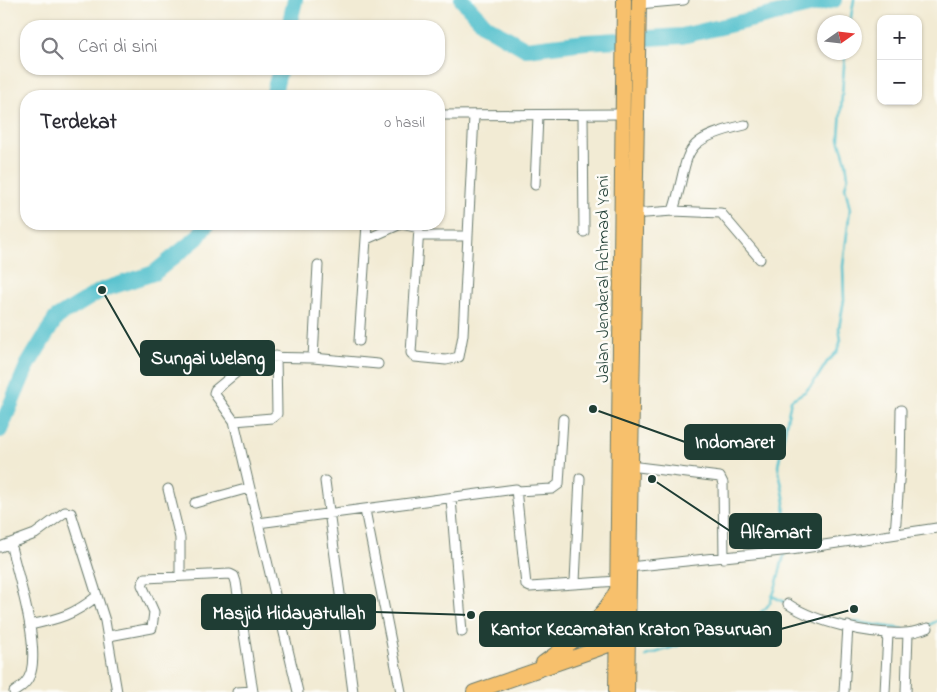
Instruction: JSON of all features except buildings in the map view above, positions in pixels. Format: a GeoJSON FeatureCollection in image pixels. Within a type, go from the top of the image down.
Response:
{"type":"FeatureCollection","features":[{"type":"Feature","properties":{"kind":"highway"},"geometry":{"type":"LineString","coordinates":[[624,1],[630,78]]}},
{"type":"Feature","properties":{"kind":"highway"},"geometry":{"type":"LineString","coordinates":[[630,78],[639,4]]}},
{"type":"Feature","properties":{"kind":"highway","name":"Jalan Jenderal Achmad Yani"},"geometry":{"type":"LineString","coordinates":[[628,692],[630,466],[628,214],[621,114],[630,78]]}},
{"type":"Feature","properties":{"kind":"highway","name":"Jalan Jenderal Achmad Yani"},"geometry":{"type":"LineString","coordinates":[[616,692],[630,78]]}},
{"type":"Feature","properties":{"kind":"highway"},"geometry":{"type":"LineString","coordinates":[[530,672],[582,636],[600,617],[617,585]]}},
{"type":"Feature","properties":{"kind":"highway"},"geometry":{"type":"LineString","coordinates":[[474,692],[595,650],[617,639],[628,617]]}},
{"type":"Feature","properties":{"kind":"street"},"geometry":{"type":"LineString","coordinates":[[639,4],[684,0]]}},
{"type":"Feature","properties":{"kind":"street"},"geometry":{"type":"LineString","coordinates":[[445,115],[583,116],[621,114]]}},
{"type":"Feature","properties":{"kind":"street"},"geometry":{"type":"LineString","coordinates":[[419,230],[411,353],[415,357],[446,360],[459,357],[474,116]]}},
{"type":"Feature","properties":{"kind":"street"},"geometry":{"type":"LineString","coordinates":[[535,184],[538,116]]}},
{"type":"Feature","properties":{"kind":"street"},"geometry":{"type":"LineString","coordinates":[[583,116],[584,232]]}},
{"type":"Feature","properties":{"kind":"street"},"geometry":{"type":"LineString","coordinates":[[673,211],[684,165],[690,151],[697,142],[718,131],[745,125]]}},
{"type":"Feature","properties":{"kind":"street"},"geometry":{"type":"LineString","coordinates":[[628,214],[673,211],[721,213],[760,259]]}},
{"type":"Feature","properties":{"kind":"street"},"geometry":{"type":"LineString","coordinates":[[359,341],[367,230]]}},
{"type":"Feature","properties":{"kind":"street"},"geometry":{"type":"LineString","coordinates":[[367,239],[387,230]]}},
{"type":"Feature","properties":{"kind":"street"},"geometry":{"type":"LineString","coordinates":[[426,230],[468,236]]}},
{"type":"Feature","properties":{"kind":"street"},"geometry":{"type":"LineString","coordinates":[[313,358],[318,265]]}},
{"type":"Feature","properties":{"kind":"street"},"geometry":{"type":"LineString","coordinates":[[234,421],[272,418],[278,414],[276,356]]}},
{"type":"Feature","properties":{"kind":"street"},"geometry":{"type":"LineString","coordinates":[[298,692],[234,421],[215,396],[214,391],[255,357],[313,358],[378,364]]}},
{"type":"Feature","properties":{"kind":"street"},"geometry":{"type":"LineString","coordinates":[[895,534],[900,468],[901,410]]}},
{"type":"Feature","properties":{"kind":"street"},"geometry":{"type":"LineString","coordinates":[[258,523],[450,499],[512,488],[517,491],[552,489],[559,484],[563,419]]}},
{"type":"Feature","properties":{"kind":"street"},"geometry":{"type":"LineString","coordinates":[[630,466],[720,477],[723,483],[724,558]]}},
{"type":"Feature","properties":{"kind":"street"},"geometry":{"type":"LineString","coordinates":[[575,582],[580,478]]}},
{"type":"Feature","properties":{"kind":"street"},"geometry":{"type":"LineString","coordinates":[[326,482],[353,692]]}},
{"type":"Feature","properties":{"kind":"street"},"geometry":{"type":"LineString","coordinates":[[195,502],[250,488]]}},
{"type":"Feature","properties":{"kind":"street"},"geometry":{"type":"LineString","coordinates":[[168,489],[180,538],[180,575]]}},
{"type":"Feature","properties":{"kind":"street"},"geometry":{"type":"LineString","coordinates":[[517,491],[526,585],[530,587],[575,582],[617,585]]}},
{"type":"Feature","properties":{"kind":"street"},"geometry":{"type":"LineString","coordinates":[[450,499],[462,632]]}},
{"type":"Feature","properties":{"kind":"street"},"geometry":{"type":"LineString","coordinates":[[365,510],[401,692]]}},
{"type":"Feature","properties":{"kind":"street"},"geometry":{"type":"LineString","coordinates":[[0,547],[35,534],[65,512],[71,513],[109,636],[117,692]]}},
{"type":"Feature","properties":{"kind":"street"},"geometry":{"type":"LineString","coordinates":[[629,567],[779,552],[937,528]]}},
{"type":"Feature","properties":{"kind":"street"},"geometry":{"type":"LineString","coordinates":[[10,543],[30,625],[31,672],[22,687],[14,692]]}},
{"type":"Feature","properties":{"kind":"street"},"geometry":{"type":"LineString","coordinates":[[109,636],[152,628],[154,612],[143,590],[142,581],[148,577],[230,574],[234,576],[253,691],[237,692]]}},
{"type":"Feature","properties":{"kind":"street"},"geometry":{"type":"LineString","coordinates":[[30,625],[66,616],[80,610],[97,596]]}},
{"type":"Feature","properties":{"kind":"street"},"geometry":{"type":"LineString","coordinates":[[788,604],[809,615],[848,626],[888,634],[908,634],[928,628]]}},
{"type":"Feature","properties":{"kind":"street"},"geometry":{"type":"LineString","coordinates":[[844,692],[848,626]]}},
{"type":"Feature","properties":{"kind":"street"},"geometry":{"type":"LineString","coordinates":[[886,692],[888,634]]}},
{"type":"Feature","properties":{"kind":"street"},"geometry":{"type":"LineString","coordinates":[[906,692],[908,634]]}},
{"type":"Feature","properties":{"kind":"waterway"},"geometry":{"type":"LineString","coordinates":[[290,20],[295,0]]}},
{"type":"Feature","properties":{"kind":"waterway"},"geometry":{"type":"LineString","coordinates":[[462,0],[486,26],[526,49],[586,42],[682,36],[834,0]]}},
{"type":"Feature","properties":{"kind":"waterway"},"geometry":{"type":"LineString","coordinates":[[851,15],[854,0]]}},
{"type":"Feature","properties":{"kind":"waterway"},"geometry":{"type":"LineString","coordinates":[[784,547],[782,537],[785,502],[778,466],[791,400],[806,391],[817,378],[827,362],[837,352],[841,340],[839,328],[844,300],[843,266],[850,209],[845,187],[848,177],[846,162],[839,139],[844,60]]}},
{"type":"Feature","properties":{"kind":"waterway"},"geometry":{"type":"LineString","coordinates":[[275,90],[278,75]]}},
{"type":"Feature","properties":{"kind":"waterway"},"geometry":{"type":"LineString","coordinates":[[0,430],[27,366],[56,318],[102,290],[154,273],[197,238],[203,230]]}},
{"type":"Feature","properties":{"kind":"waterway"},"geometry":{"type":"LineString","coordinates":[[646,656],[731,627],[761,612],[772,598],[785,553]]}},
{"type":"Feature","properties":{"kind":"waterway"},"geometry":{"type":"LineString","coordinates":[[772,596],[787,603]]}},
{"type":"Feature","properties":{"kind":"waterway"},"geometry":{"type":"LineString","coordinates":[[835,619],[903,629]]}},
{"type":"Feature","properties":{"kind":"waterway"},"geometry":{"type":"LineString","coordinates":[[929,625],[937,621]]}},
{"type":"Feature","properties":{"kind":"place","name":"Sungai Welang"},"geometry":{"type":"Point","coordinates":[102,290]}},
{"type":"Feature","properties":{"kind":"place","name":"Indomaret"},"geometry":{"type":"Point","coordinates":[593,409]}},
{"type":"Feature","properties":{"kind":"place","name":"Alfamart"},"geometry":{"type":"Point","coordinates":[652,479]}},
{"type":"Feature","properties":{"kind":"place","name":"Kantor Kecamatan Kraton Pasuruan"},"geometry":{"type":"Point","coordinates":[854,609]}},
{"type":"Feature","properties":{"kind":"place","name":"Masjid Hidayatullah"},"geometry":{"type":"Point","coordinates":[471,615]}}]}
